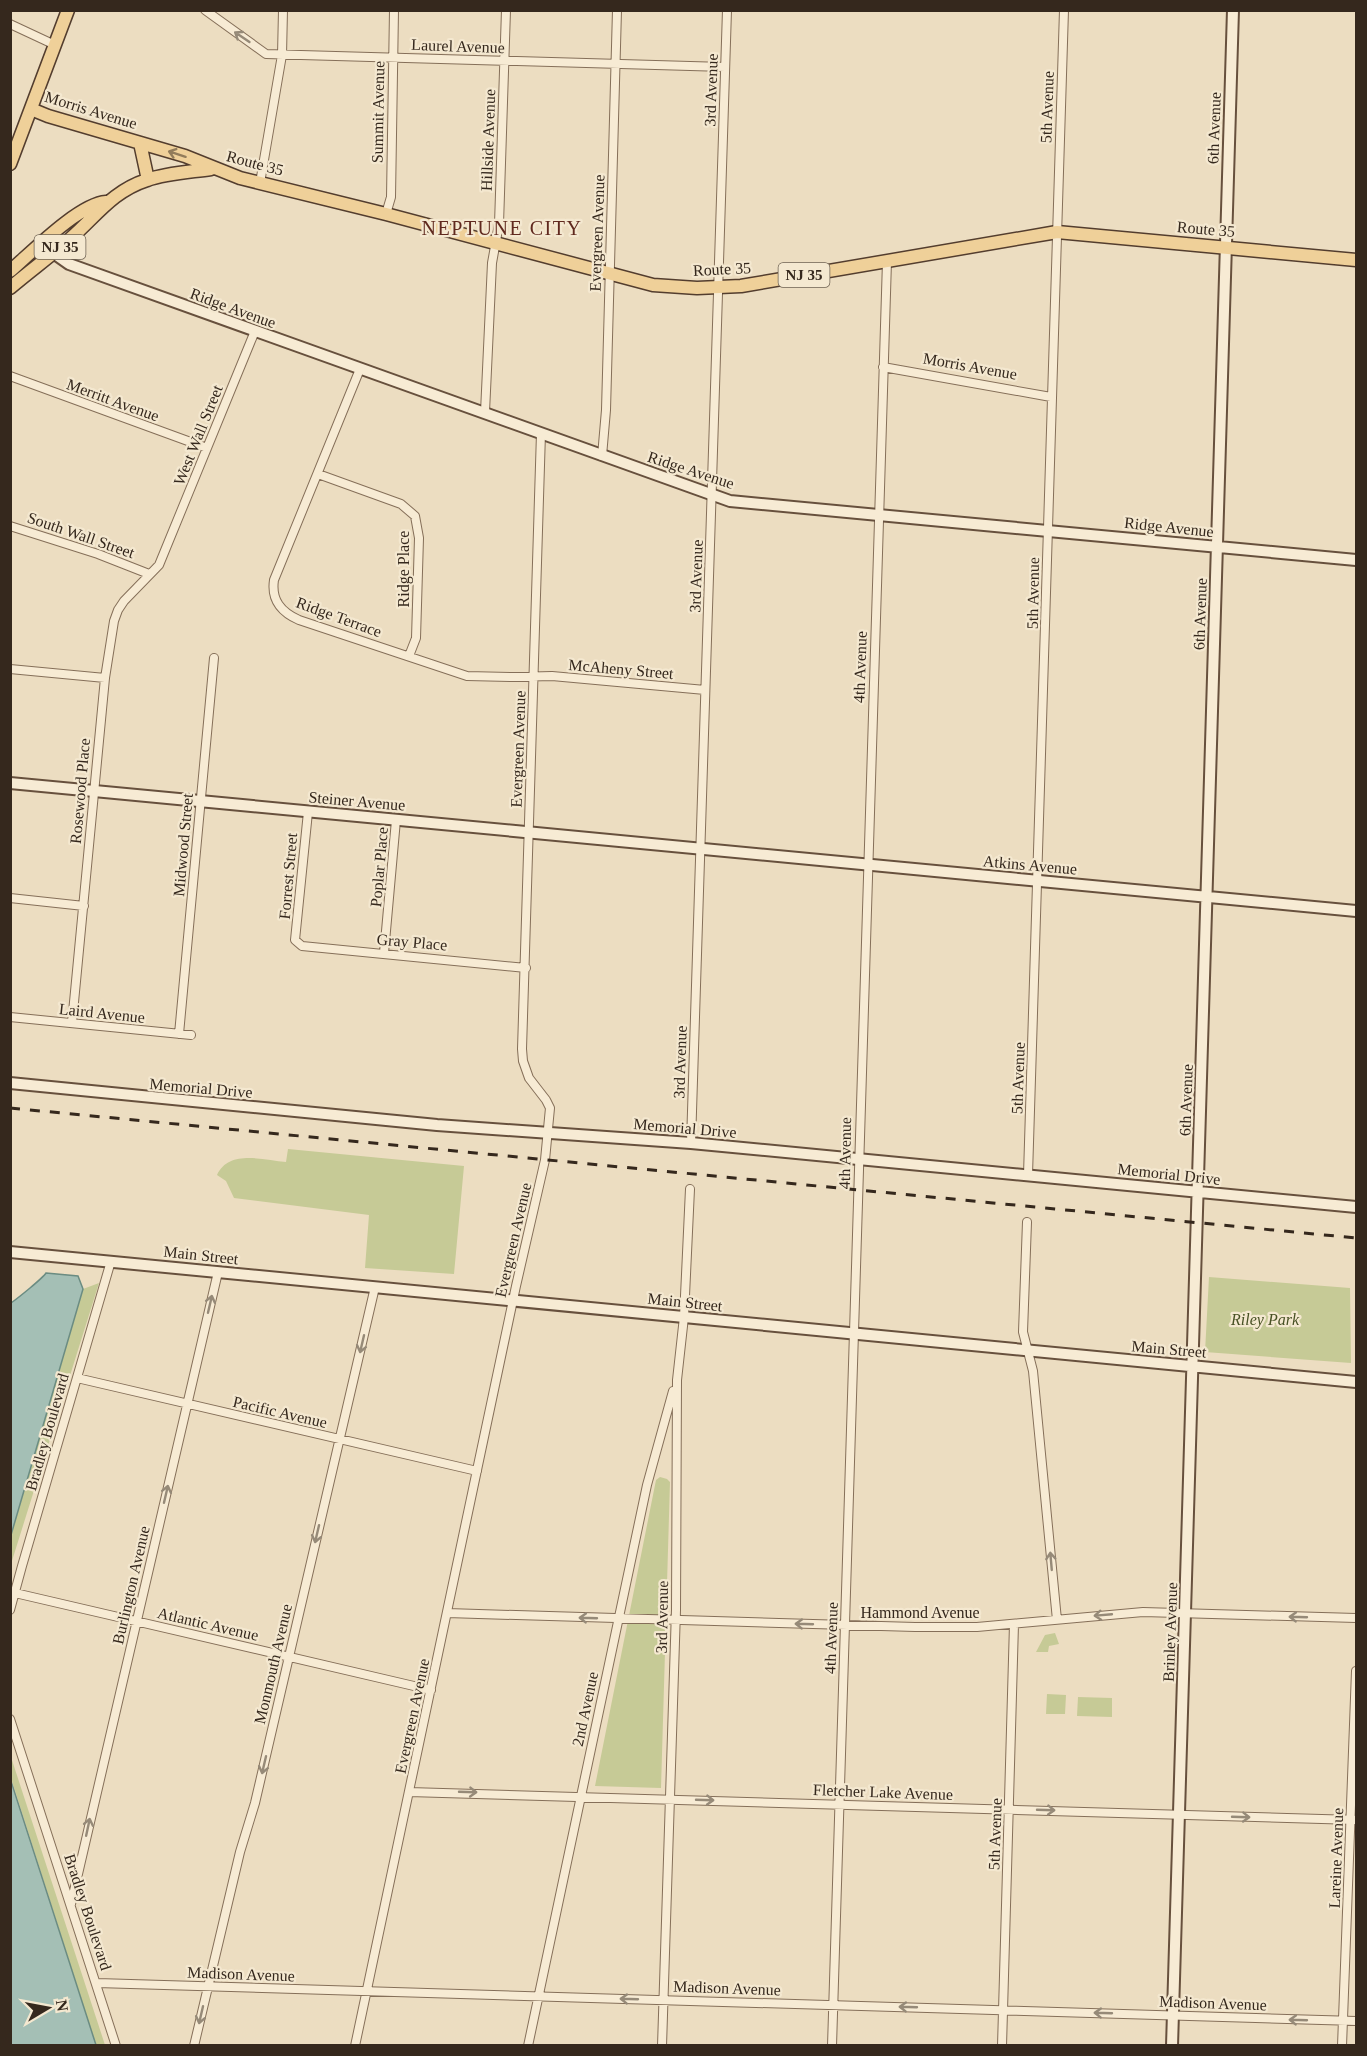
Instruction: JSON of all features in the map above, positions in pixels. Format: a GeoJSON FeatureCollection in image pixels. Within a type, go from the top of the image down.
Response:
{"type":"FeatureCollection","features":[{"type":"Feature","properties":{"kind":"main road"},"geometry":{"type":"LineString","coordinates":[[11,163],[68,10]]}},
{"type":"Feature","properties":{"kind":"main road","name":"Morris Avenue"},"geometry":{"type":"LineString","coordinates":[[31,109],[185,156],[213,168]]}},
{"type":"Feature","properties":{"kind":"main road","name":"Morris Avenue"},"geometry":{"type":"LineString","coordinates":[[141,143],[148,180]]}},
{"type":"Feature","properties":{"kind":"main road","name":"Route 35"},"geometry":{"type":"LineString","coordinates":[[106,202],[124,190],[148,180],[213,168],[261,183],[653,285],[697,288],[741,286],[1057,232],[1356,260]]}},
{"type":"Feature","properties":{"kind":"main road","name":"NJ 35"},"geometry":{"type":"LineString","coordinates":[[10,288],[98,214],[106,202]]}},
{"type":"Feature","properties":{"kind":"main road","name":"NJ 35"},"geometry":{"type":"LineString","coordinates":[[10,271],[82,210],[106,202]]}},
{"type":"Feature","properties":{"kind":"street","name":"Laurel Avenue"},"geometry":{"type":"LineString","coordinates":[[205,10],[266,54],[725,67]]}},
{"type":"Feature","properties":{"kind":"street"},"geometry":{"type":"LineString","coordinates":[[261,183],[282,55],[283,10]]}},
{"type":"Feature","properties":{"kind":"street","name":"Summit Avenue"},"geometry":{"type":"LineString","coordinates":[[386,214],[391,197],[394,10]]}},
{"type":"Feature","properties":{"kind":"street","name":"Hillside Avenue"},"geometry":{"type":"LineString","coordinates":[[485,412],[492,264],[499,224],[506,10]]}},
{"type":"Feature","properties":{"kind":"street","name":"Evergreen Avenue"},"geometry":{"type":"LineString","coordinates":[[602,456],[606,410],[617,10]]}},
{"type":"Feature","properties":{"kind":"street","name":"3rd Avenue"},"geometry":{"type":"LineString","coordinates":[[691,1143],[727,10]]}},
{"type":"Feature","properties":{"kind":"street","name":"5th Avenue"},"geometry":{"type":"LineString","coordinates":[[1028,1175],[1064,10]]}},
{"type":"Feature","properties":{"kind":"street","name":"6th Avenue"},"geometry":{"type":"LineString","coordinates":[[1197,1219],[1233,10]]}},
{"type":"Feature","properties":{"kind":"street"},"geometry":{"type":"LineString","coordinates":[[10,24],[55,45]]}},
{"type":"Feature","properties":{"kind":"street","name":"Ridge Avenue"},"geometry":{"type":"LineString","coordinates":[[52,252],[69,264],[730,501],[1356,560]]}},
{"type":"Feature","properties":{"kind":"street","name":"4th Avenue"},"geometry":{"type":"LineString","coordinates":[[832,2046],[886,261]]}},
{"type":"Feature","properties":{"kind":"street","name":"West Wall Street"},"geometry":{"type":"LineString","coordinates":[[165,549],[255,332]]}},
{"type":"Feature","properties":{"kind":"street","name":"Morris Avenue"},"geometry":{"type":"LineString","coordinates":[[883,368],[1051,397]]}},
{"type":"Feature","properties":{"kind":"street","name":"Ridge Terrace"},"geometry":{"type":"LineString","coordinates":[[360,369],[274,580],[274,595],[277,603],[282,610],[299,620],[467,676],[534,676]]}},
{"type":"Feature","properties":{"kind":"street","name":"Merritt Avenue"},"geometry":{"type":"LineString","coordinates":[[10,376],[207,448]]}},
{"type":"Feature","properties":{"kind":"street","name":"Evergreen Avenue"},"geometry":{"type":"LineString","coordinates":[[354,2046],[545,1160],[550,1108],[529,1078],[523,1061],[541,433]]}},
{"type":"Feature","properties":{"kind":"street","name":"Ridge Place"},"geometry":{"type":"LineString","coordinates":[[318,474],[401,504],[415,516],[419,538],[416,638],[409,656]]}},
{"type":"Feature","properties":{"kind":"street","name":"South Wall Street"},"geometry":{"type":"LineString","coordinates":[[10,526],[98,554],[149,574],[159,565],[165,549]]}},
{"type":"Feature","properties":{"kind":"street","name":"Rosewood Place"},"geometry":{"type":"LineString","coordinates":[[72,1023],[105,678],[114,621],[118,610],[149,574]]}},
{"type":"Feature","properties":{"kind":"street","name":"Midwood Street"},"geometry":{"type":"LineString","coordinates":[[179,1034],[214,658]]}},
{"type":"Feature","properties":{"kind":"street"},"geometry":{"type":"LineString","coordinates":[[10,669],[105,678]]}},
{"type":"Feature","properties":{"kind":"street","name":"McAheny Street"},"geometry":{"type":"LineString","coordinates":[[534,676],[705,690]]}},
{"type":"Feature","properties":{"kind":"street","name":"Steiner Avenue"},"geometry":{"type":"LineString","coordinates":[[10,783],[700,849]]}},
{"type":"Feature","properties":{"kind":"street","name":"Forrest Street"},"geometry":{"type":"LineString","coordinates":[[297,943],[295,940],[308,812]]}},
{"type":"Feature","properties":{"kind":"street","name":"Poplar Place"},"geometry":{"type":"LineString","coordinates":[[384,953],[396,820]]}},
{"type":"Feature","properties":{"kind":"street","name":"Atkins Avenue"},"geometry":{"type":"LineString","coordinates":[[700,849],[1356,911]]}},
{"type":"Feature","properties":{"kind":"street"},"geometry":{"type":"LineString","coordinates":[[10,898],[84,906]]}},
{"type":"Feature","properties":{"kind":"street","name":"Gray Place"},"geometry":{"type":"LineString","coordinates":[[297,943],[302,946],[526,968]]}},
{"type":"Feature","properties":{"kind":"street","name":"Laird Avenue"},"geometry":{"type":"LineString","coordinates":[[10,1017],[191,1035]]}},
{"type":"Feature","properties":{"kind":"street","name":"Memorial Drive"},"geometry":{"type":"LineString","coordinates":[[10,1083],[425,1124],[691,1143],[1356,1207]]}},
{"type":"Feature","properties":{"kind":"street","name":"3rd Avenue"},"geometry":{"type":"LineString","coordinates":[[662,2046],[676,1620],[677,1380],[684,1317],[690,1189]]}},
{"type":"Feature","properties":{"kind":"street","name":"Brinley Avenue"},"geometry":{"type":"LineString","coordinates":[[1172,2046],[1197,1219]]}},
{"type":"Feature","properties":{"kind":"street"},"geometry":{"type":"LineString","coordinates":[[1027,1222],[1023,1332],[1033,1371],[1057,1620]]}},
{"type":"Feature","properties":{"kind":"street","name":"Main Street"},"geometry":{"type":"LineString","coordinates":[[10,1252],[1356,1382]]}},
{"type":"Feature","properties":{"kind":"street","name":"Bradley Boulevard"},"geometry":{"type":"LineString","coordinates":[[10,1610],[111,1261]]}},
{"type":"Feature","properties":{"kind":"street","name":"Burlington Avenue"},"geometry":{"type":"LineString","coordinates":[[71,1904],[218,1272]]}},
{"type":"Feature","properties":{"kind":"street","name":"Monmouth Avenue"},"geometry":{"type":"LineString","coordinates":[[194,2046],[240,1852],[255,1803],[375,1287]]}},
{"type":"Feature","properties":{"kind":"street","name":"Pacific Avenue"},"geometry":{"type":"LineString","coordinates":[[77,1378],[477,1471]]}},
{"type":"Feature","properties":{"kind":"street","name":"2nd Avenue"},"geometry":{"type":"LineString","coordinates":[[528,2046],[647,1485],[677,1380]]}},
{"type":"Feature","properties":{"kind":"street","name":"Atlantic Avenue"},"geometry":{"type":"LineString","coordinates":[[15,1593],[431,1690]]}},
{"type":"Feature","properties":{"kind":"street","name":"Hammond Avenue"},"geometry":{"type":"LineString","coordinates":[[447,1613],[926,1627],[1014,1624],[1143,1612],[1356,1618]]}},
{"type":"Feature","properties":{"kind":"street","name":"5th Avenue"},"geometry":{"type":"LineString","coordinates":[[1002,2046],[1014,1624]]}},
{"type":"Feature","properties":{"kind":"street","name":"Lareine Avenue"},"geometry":{"type":"LineString","coordinates":[[1342,2046],[1354,1819],[1356,1671]]}},
{"type":"Feature","properties":{"kind":"street","name":"Bradley Boulevard"},"geometry":{"type":"LineString","coordinates":[[10,1719],[116,2046]]}},
{"type":"Feature","properties":{"kind":"street","name":"Fletcher Lake Avenue"},"geometry":{"type":"LineString","coordinates":[[409,1792],[1354,1819]]}},
{"type":"Feature","properties":{"kind":"street","name":"Madison Avenue"},"geometry":{"type":"LineString","coordinates":[[97,1983],[1356,2021]]}},
{"type":"Feature","properties":{"kind":"green space"},"geometry":{"type":"Polygon","coordinates":[[[288,1149],[464,1166],[454,1274],[365,1268],[369,1215],[234,1198],[226,1181],[217,1175],[222,1167],[238,1159],[257,1158],[286,1162],[288,1149]]]}},
{"type":"Feature","properties":{"kind":"green space","name":"Riley Park"},"geometry":{"type":"Polygon","coordinates":[[[1209,1277],[1350,1288],[1351,1363],[1205,1352],[1209,1277]]]}},
{"type":"Feature","properties":{"kind":"green space"},"geometry":{"type":"Polygon","coordinates":[[[99,1283],[11,1564],[11,1535],[83,1289],[99,1283]]]}},
{"type":"Feature","properties":{"kind":"green space"},"geometry":{"type":"Polygon","coordinates":[[[660,1477],[670,1482],[661,1788],[595,1786],[656,1480],[660,1477]]]}},
{"type":"Feature","properties":{"kind":"green space"},"geometry":{"type":"Polygon","coordinates":[[[1055,1633],[1059,1644],[1049,1646],[1048,1652],[1036,1652],[1045,1635],[1055,1633]]]}},
{"type":"Feature","properties":{"kind":"green space"},"geometry":{"type":"Polygon","coordinates":[[[1047,1694],[1066,1695],[1065,1714],[1046,1714],[1047,1694]]]}},
{"type":"Feature","properties":{"kind":"green space"},"geometry":{"type":"Polygon","coordinates":[[[1078,1697],[1112,1698],[1112,1717],[1077,1716],[1078,1697]]]}},
{"type":"Feature","properties":{"kind":"green space"},"geometry":{"type":"Polygon","coordinates":[[[10,1754],[105,2045],[96,2045],[11,1778],[10,1754]]]}},
{"type":"Feature","properties":{"kind":"shaded area"},"geometry":{"type":"Polygon","coordinates":[[[46,1273],[78,1276],[83,1289],[11,1535],[11,1303],[46,1273]]]}},
{"type":"Feature","properties":{"kind":"shaded area"},"geometry":{"type":"Polygon","coordinates":[[[10,1778],[96,2045],[11,2045],[10,1778]]]}},
{"type":"Feature","properties":{"kind":"railway"},"geometry":{"type":"LineString","coordinates":[[10,1108],[1356,1238]]}},
{"type":"Feature","properties":{"kind":"district","name":"NEPTUNE CITY"},"geometry":{"type":"Point","coordinates":[502,228]}}]}
